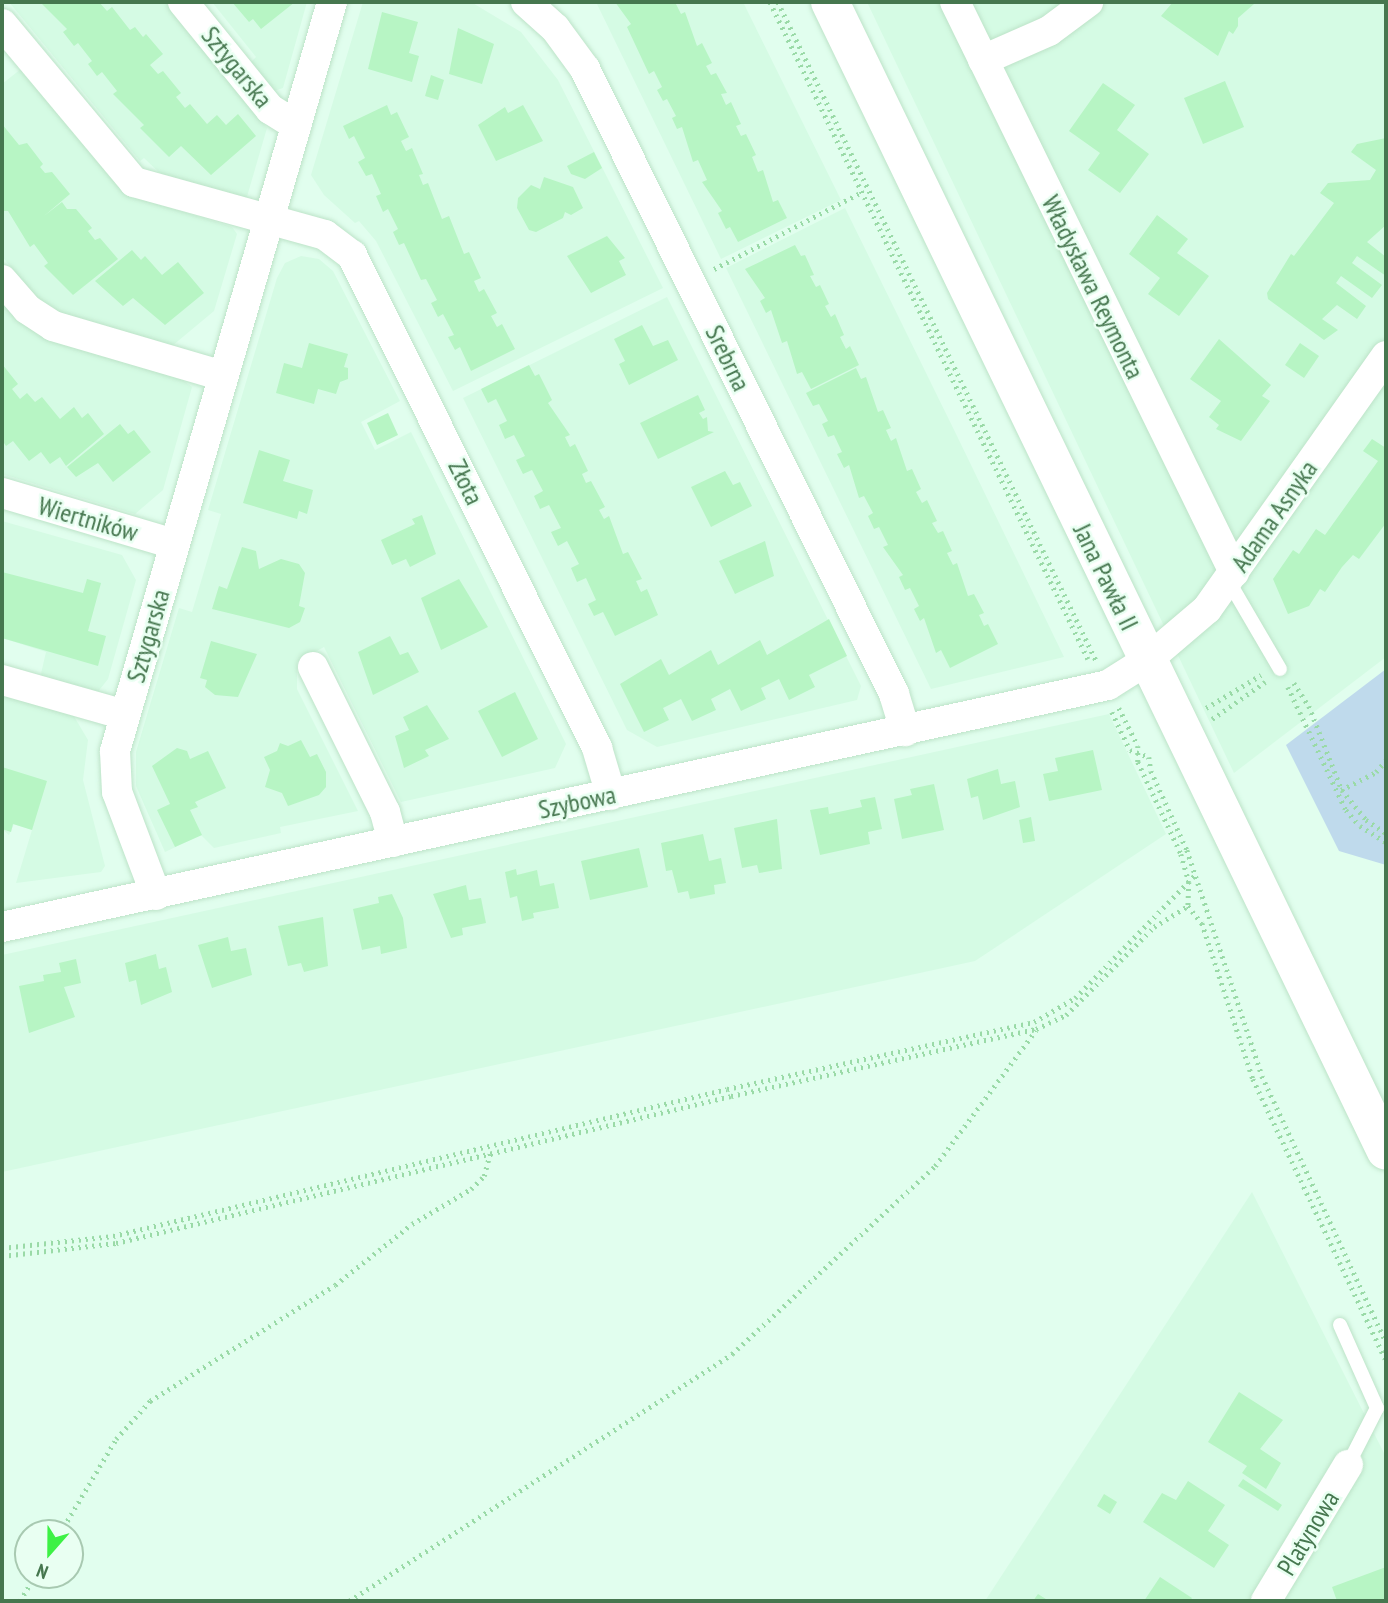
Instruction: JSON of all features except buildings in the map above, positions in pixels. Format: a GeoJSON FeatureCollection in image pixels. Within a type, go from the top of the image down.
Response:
{"type":"FeatureCollection","features":[{"type":"Feature","properties":{"kind":"street","name":"Sztygarska"},"geometry":{"type":"LineString","coordinates":[[183,2],[267,106],[296,125]]}},
{"type":"Feature","properties":{"kind":"street","name":"Sztygarska"},"geometry":{"type":"LineString","coordinates":[[156,895],[115,779],[116,751],[332,2]]}},
{"type":"Feature","properties":{"kind":"street","name":"Srebrna"},"geometry":{"type":"LineString","coordinates":[[526,2],[555,28],[585,69],[894,694],[905,731]]}},
{"type":"Feature","properties":{"kind":"street","name":"Jana Pawła II"},"geometry":{"type":"LineString","coordinates":[[830,2],[1146,661],[1386,1151]]}},
{"type":"Feature","properties":{"kind":"street","name":"Władysława Reymonta"},"geometry":{"type":"LineString","coordinates":[[955,2],[1231,576]]}},
{"type":"Feature","properties":{"kind":"street"},"geometry":{"type":"LineString","coordinates":[[983,60],[1049,31],[1088,2]]}},
{"type":"Feature","properties":{"kind":"street"},"geometry":{"type":"LineString","coordinates":[[2,24],[134,182],[268,222]]}},
{"type":"Feature","properties":{"kind":"street","name":"Złota"},"geometry":{"type":"LineString","coordinates":[[268,222],[329,236],[357,261],[597,748],[611,795]]}},
{"type":"Feature","properties":{"kind":"street"},"geometry":{"type":"LineString","coordinates":[[2,280],[27,309],[53,326],[223,376]]}},
{"type":"Feature","properties":{"kind":"street","name":"Adama Asnyka"},"geometry":{"type":"LineString","coordinates":[[1146,661],[1208,609],[1386,356]]}},
{"type":"Feature","properties":{"kind":"street","name":"Wiertników"},"geometry":{"type":"LineString","coordinates":[[2,494],[174,544]]}},
{"type":"Feature","properties":{"kind":"street","name":"Szybowa"},"geometry":{"type":"LineString","coordinates":[[2,925],[156,895],[1104,686],[1146,661]]}},
{"type":"Feature","properties":{"kind":"street"},"geometry":{"type":"LineString","coordinates":[[313,667],[385,812],[393,842]]}},
{"type":"Feature","properties":{"kind":"street"},"geometry":{"type":"LineString","coordinates":[[2,680],[125,715]]}},
{"type":"Feature","properties":{"kind":"street","name":"Platynowa"},"geometry":{"type":"LineString","coordinates":[[1271,1599],[1348,1465]]}},
{"type":"Feature","properties":{"kind":"lane"},"geometry":{"type":"LineString","coordinates":[[1231,576],[1285,676]]}},
{"type":"Feature","properties":{"kind":"lane"},"geometry":{"type":"LineString","coordinates":[[1340,1325],[1377,1408],[1348,1465]]}},
{"type":"Feature","properties":{"kind":"path"},"geometry":{"type":"LineString","coordinates":[[770,2],[1104,686]]}},
{"type":"Feature","properties":{"kind":"path"},"geometry":{"type":"LineString","coordinates":[[778,2],[1104,686],[1130,750],[1149,757],[1151,771],[1195,876],[1262,1076],[1386,1342]]}},
{"type":"Feature","properties":{"kind":"path"},"geometry":{"type":"LineString","coordinates":[[690,281],[862,192]]}},
{"type":"Feature","properties":{"kind":"path"},"geometry":{"type":"LineString","coordinates":[[1285,676],[1309,706],[1342,790],[1366,820],[1386,833]]}},
{"type":"Feature","properties":{"kind":"path"},"geometry":{"type":"LineString","coordinates":[[1285,676],[1302,709],[1335,793],[1360,826],[1386,842]]}},
{"type":"Feature","properties":{"kind":"path"},"geometry":{"type":"LineString","coordinates":[[1138,753],[1189,882],[1188,906],[1202,923],[1273,1127],[1386,1361]]}},
{"type":"Feature","properties":{"kind":"path"},"geometry":{"type":"LineString","coordinates":[[1335,793],[1376,772],[1386,760]]}},
{"type":"Feature","properties":{"kind":"path"},"geometry":{"type":"LineString","coordinates":[[2,1248],[113,1236],[727,1089],[1034,1022],[1075,998],[1195,876]]}},
{"type":"Feature","properties":{"kind":"path"},"geometry":{"type":"LineString","coordinates":[[2,1256],[116,1243],[490,1153],[1036,1029],[1066,1015],[1154,927],[1188,906]]}},
{"type":"Feature","properties":{"kind":"path"},"geometry":{"type":"LineString","coordinates":[[349,1601],[732,1354],[935,1166],[1036,1029]]}},
{"type":"Feature","properties":{"kind":"path"},"geometry":{"type":"LineString","coordinates":[[68,1519],[116,1439],[150,1401],[335,1285],[411,1224],[471,1189],[484,1176],[490,1153]]}},
{"type":"Feature","properties":{"kind":"shaded area"},"geometry":{"type":"Polygon","coordinates":[[[9,2],[165,2],[267,128],[246,200],[166,179],[144,158],[140,161],[9,2]]]}},
{"type":"Feature","properties":{"kind":"shaded area"},"geometry":{"type":"Polygon","coordinates":[[[212,2],[307,2],[283,88],[270,92],[247,66],[256,57],[212,2]]]}},
{"type":"Feature","properties":{"kind":"shaded area"},"geometry":{"type":"Polygon","coordinates":[[[363,2],[471,2],[521,32],[558,80],[663,288],[453,391],[376,241],[359,221],[355,223],[324,195],[311,175],[363,2]]]}},
{"type":"Feature","properties":{"kind":"shaded area"},"geometry":{"type":"Polygon","coordinates":[[[596,2],[743,2],[841,200],[721,259],[596,2]]]}},
{"type":"Feature","properties":{"kind":"shaded area"},"geometry":{"type":"Polygon","coordinates":[[[867,2],[1386,2],[1386,657],[1234,773],[867,2]]]}},
{"type":"Feature","properties":{"kind":"shaded area"},"geometry":{"type":"Polygon","coordinates":[[[21,69],[125,194],[232,227],[237,234],[214,311],[172,346],[55,312],[33,295],[2,256],[2,84],[21,69]]]}},
{"type":"Feature","properties":{"kind":"shaded area"},"geometry":{"type":"Polygon","coordinates":[[[845,208],[1064,657],[931,689],[726,268],[845,208]]]}},
{"type":"Feature","properties":{"kind":"shaded area"},"geometry":{"type":"Polygon","coordinates":[[[301,256],[319,259],[333,271],[400,401],[361,422],[375,450],[411,432],[566,744],[555,768],[401,802],[324,647],[297,662],[297,689],[358,811],[280,827],[281,833],[214,848],[201,835],[165,852],[136,786],[136,752],[179,608],[192,612],[221,514],[208,510],[277,278],[285,263],[301,256]]]}},
{"type":"Feature","properties":{"kind":"shaded area"},"geometry":{"type":"Polygon","coordinates":[[[667,297],[861,686],[857,700],[657,747],[627,730],[463,398],[667,297]]]}},
{"type":"Feature","properties":{"kind":"shaded area"},"geometry":{"type":"Polygon","coordinates":[[[2,301],[37,334],[181,379],[192,387],[163,490],[135,514],[2,474],[2,301]]]}},
{"type":"Feature","properties":{"kind":"shaded area"},"geometry":{"type":"Polygon","coordinates":[[[2,521],[122,555],[136,580],[108,679],[97,693],[40,678],[46,652],[2,638],[2,521]]]}},
{"type":"Feature","properties":{"kind":"shaded area"},"geometry":{"type":"Polygon","coordinates":[[[1386,669],[1386,865],[1339,851],[1286,745],[1386,669]]]}},
{"type":"Feature","properties":{"kind":"shaded area"},"geometry":{"type":"Polygon","coordinates":[[[2,693],[72,713],[88,740],[83,780],[105,866],[101,872],[16,883],[32,830],[14,824],[9,835],[2,829],[2,693]]]}},
{"type":"Feature","properties":{"kind":"shaded area"},"geometry":{"type":"Polygon","coordinates":[[[1109,714],[1166,834],[975,961],[2,1172],[2,955],[1109,714]]]}},
{"type":"Feature","properties":{"kind":"shaded area"},"geometry":{"type":"Polygon","coordinates":[[[1252,1192],[1386,1457],[1386,1601],[985,1601],[1252,1192]]]}}]}
